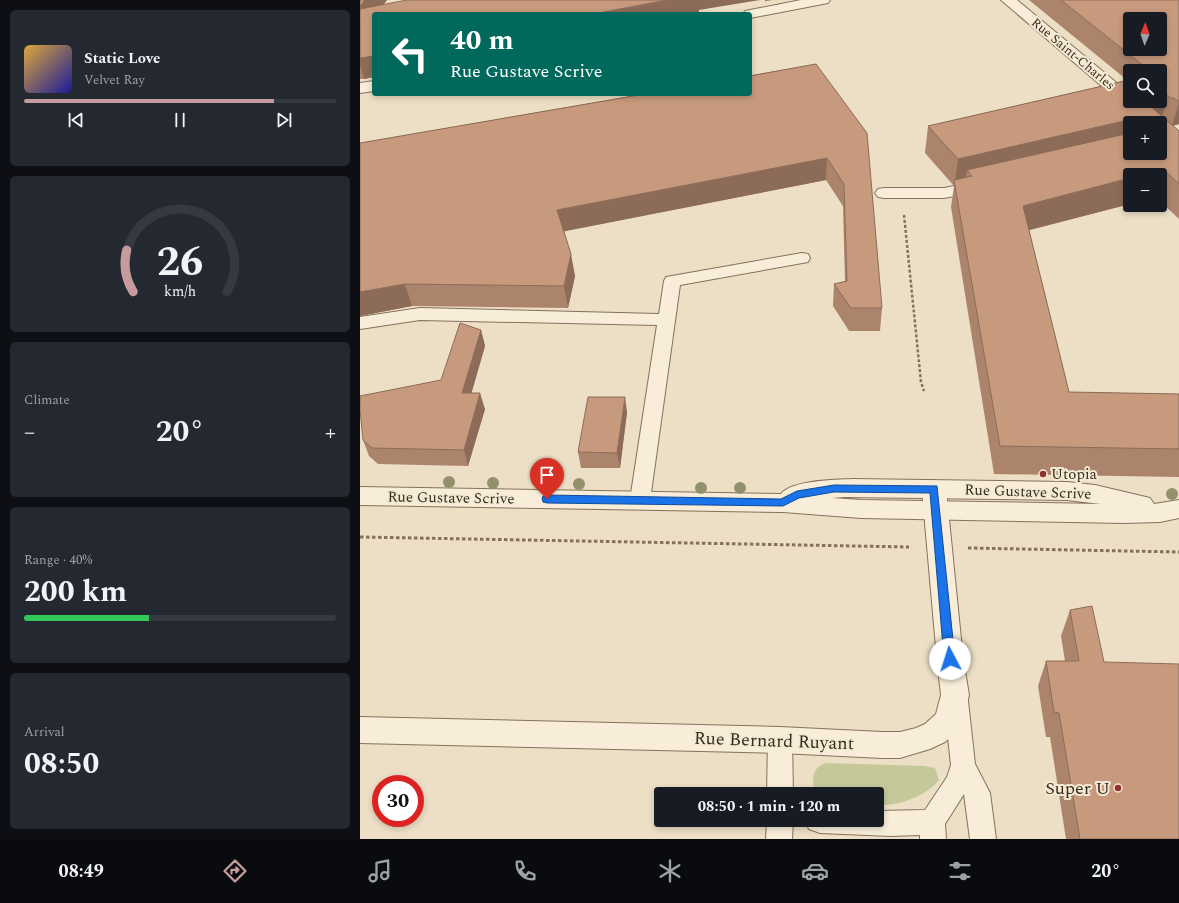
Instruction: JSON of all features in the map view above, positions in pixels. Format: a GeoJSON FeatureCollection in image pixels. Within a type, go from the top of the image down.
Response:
{"type":"FeatureCollection","features":[{"type":"Feature","properties":{"kind":"street"},"geometry":{"type":"LineString","coordinates":[[752,14],[823,0]]}},
{"type":"Feature","properties":{"kind":"street","name":"Rue Saint-Charles"},"geometry":{"type":"LineString","coordinates":[[1011,0],[1147,116]]}},
{"type":"Feature","properties":{"kind":"street"},"geometry":{"type":"LineString","coordinates":[[360,88],[372,86]]}},
{"type":"Feature","properties":{"kind":"street"},"geometry":{"type":"LineString","coordinates":[[884,193],[953,193],[1000,182]]}},
{"type":"Feature","properties":{"kind":"street","name":"Rue Gustave Scrive"},"geometry":{"type":"LineString","coordinates":[[360,496],[783,502],[861,509],[935,500],[1142,514],[1179,509]]}},
{"type":"Feature","properties":{"kind":"street","name":"Rue Bernard Ruyant"},"geometry":{"type":"LineString","coordinates":[[360,730],[780,740],[882,745],[900,745],[920,740],[935,733],[946,723],[952,710],[955,695],[950,659],[935,500]]}},
{"type":"Feature","properties":{"kind":"lane"},"geometry":{"type":"LineString","coordinates":[[640,500],[672,281],[802,258]]}},
{"type":"Feature","properties":{"kind":"lane"},"geometry":{"type":"LineString","coordinates":[[360,323],[420,314],[666,320]]}},
{"type":"Feature","properties":{"kind":"lane"},"geometry":{"type":"LineString","coordinates":[[955,695],[963,765],[978,793],[983,839]]}},
{"type":"Feature","properties":{"kind":"lane"},"geometry":{"type":"LineString","coordinates":[[780,740],[783,787]]}},
{"type":"Feature","properties":{"kind":"lane"},"geometry":{"type":"LineString","coordinates":[[884,824],[932,830],[957,783],[963,765]]}},
{"type":"Feature","properties":{"kind":"lane"},"geometry":{"type":"LineString","coordinates":[[779,839],[780,827]]}},
{"type":"Feature","properties":{"kind":"path"},"geometry":{"type":"LineString","coordinates":[[902,193],[924,391]]}},
{"type":"Feature","properties":{"kind":"path"},"geometry":{"type":"LineString","coordinates":[[360,536],[1179,552]]}},
{"type":"Feature","properties":{"kind":"green space"},"geometry":{"type":"Polygon","coordinates":[[[825,763],[925,766],[935,768],[939,780],[919,796],[903,802],[884,805],[884,787],[814,787],[813,776],[818,768],[825,763]]]}},
{"type":"Feature","properties":{"kind":"building"},"geometry":{"type":"Polygon","coordinates":[[[360,0],[365,0],[360,6],[360,0]]]}},
{"type":"Feature","properties":{"kind":"building"},"geometry":{"type":"Polygon","coordinates":[[[407,0],[667,0],[604,12],[372,12],[372,56],[360,58],[360,9],[407,0]]]}},
{"type":"Feature","properties":{"kind":"building"},"geometry":{"type":"Polygon","coordinates":[[[1061,0],[1179,0],[1179,102],[1174,98],[1170,98],[1167,95],[1167,64],[1141,64],[1131,56],[1167,56],[1167,12],[1123,12],[1123,49],[1061,0]]]}},
{"type":"Feature","properties":{"kind":"building"},"geometry":{"type":"Polygon","coordinates":[[[816,64],[867,133],[882,308],[851,308],[834,284],[847,281],[844,184],[827,158],[557,210],[571,254],[564,286],[405,284],[360,292],[360,143],[633,96],[752,96],[752,76],[816,64]]]}},
{"type":"Feature","properties":{"kind":"building"},"geometry":{"type":"Polygon","coordinates":[[[1123,82],[1123,108],[1152,108],[1162,116],[1123,116],[1123,121],[958,159],[928,126],[1123,82]]]}},
{"type":"Feature","properties":{"kind":"building"},"geometry":{"type":"Polygon","coordinates":[[[1167,121],[1179,131],[1179,184],[1167,173],[1167,168],[1123,168],[1123,180],[1023,206],[1069,392],[1179,394],[1179,449],[1000,446],[954,180],[972,176],[967,170],[1123,135],[1123,160],[1167,160],[1167,121]]]}},
{"type":"Feature","properties":{"kind":"building"},"geometry":{"type":"Polygon","coordinates":[[[460,323],[481,330],[462,393],[480,393],[464,450],[372,448],[363,440],[360,396],[441,380],[460,323]]]}},
{"type":"Feature","properties":{"kind":"building"},"geometry":{"type":"Polygon","coordinates":[[[588,397],[625,397],[617,453],[578,452],[588,397]]]}},
{"type":"Feature","properties":{"kind":"building","name":"Super U"},"geometry":{"type":"Polygon","coordinates":[[[1092,606],[1104,662],[1179,664],[1179,839],[1080,839],[1059,713],[1054,712],[1046,661],[1079,661],[1070,610],[1092,606]]]}},
{"type":"Feature","properties":{"kind":"place","name":"Utopia"},"geometry":{"type":"Point","coordinates":[1043,474]}},
{"type":"Feature","properties":{"kind":"place","name":"Super U"},"geometry":{"type":"Point","coordinates":[1118,788]}},
{"type":"Feature","properties":{"kind":"route"},"geometry":{"type":"LineString","coordinates":[[547,499],[783,502],[797,494],[834,488],[934,489],[950,659]]}}]}
